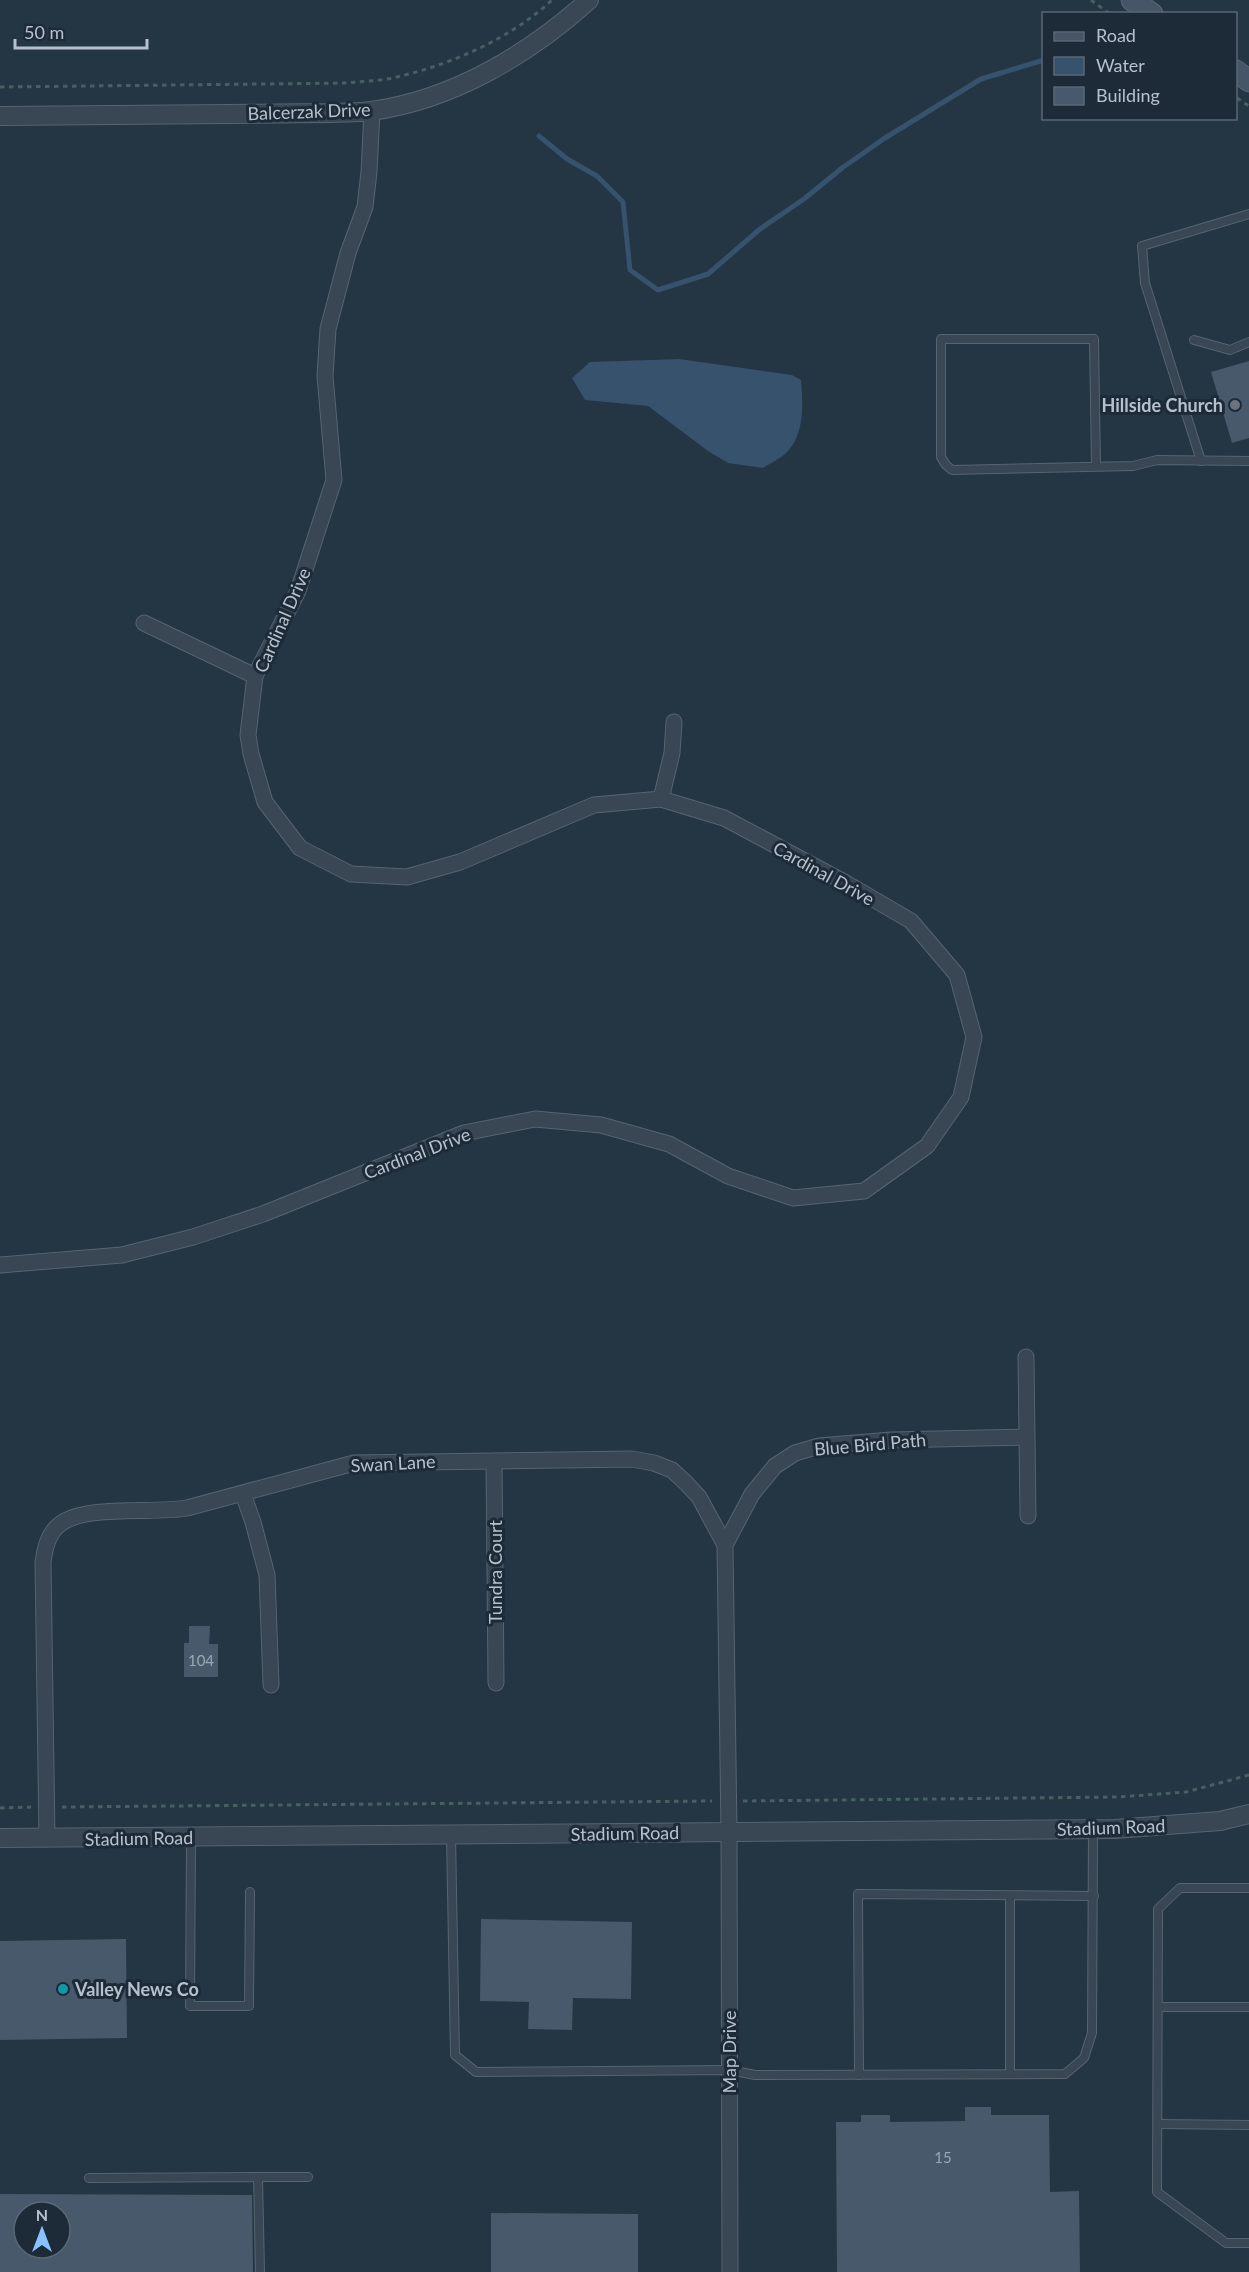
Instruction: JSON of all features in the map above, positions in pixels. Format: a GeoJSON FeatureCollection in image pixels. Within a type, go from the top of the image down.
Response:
{"type":"FeatureCollection","features":[{"type":"Feature","properties":{"kind":"main road"},"geometry":{"type":"LineString","coordinates":[[1132,0],[1149,12]]}},
{"type":"Feature","properties":{"kind":"main road"},"geometry":{"type":"LineString","coordinates":[[1237,72],[1249,81]]}},
{"type":"Feature","properties":{"kind":"street","name":"Balcerzak Drive"},"geometry":{"type":"LineString","coordinates":[[0,116],[372,111],[433,95],[512,60],[589,0]]}},
{"type":"Feature","properties":{"kind":"street","name":"Cardinal Drive"},"geometry":{"type":"LineString","coordinates":[[0,1265],[122,1255],[193,1237],[263,1214],[464,1133],[535,1119],[602,1125],[669,1144],[728,1176],[793,1198],[864,1191],[927,1146],[961,1097],[974,1037],[957,975],[910,921],[846,882],[724,818],[661,799],[594,805],[460,862],[407,877],[351,874],[300,848],[264,802],[248,735],[255,676],[298,591],[334,480],[325,376],[328,329],[348,253],[365,207],[372,111]]}},
{"type":"Feature","properties":{"kind":"street"},"geometry":{"type":"LineString","coordinates":[[144,623],[255,676]]}},
{"type":"Feature","properties":{"kind":"street"},"geometry":{"type":"LineString","coordinates":[[661,799],[672,753],[675,722]]}},
{"type":"Feature","properties":{"kind":"street"},"geometry":{"type":"LineString","coordinates":[[1026,1357],[1028,1516]]}},
{"type":"Feature","properties":{"kind":"street","name":"Blue Bird Path"},"geometry":{"type":"LineString","coordinates":[[725,1545],[752,1494],[776,1466],[795,1453],[819,1446],[891,1440],[1026,1437]]}},
{"type":"Feature","properties":{"kind":"street","name":"Swan Lane"},"geometry":{"type":"LineString","coordinates":[[47,1839],[43,1562],[50,1535],[59,1525],[73,1517],[90,1512],[170,1511],[243,1494],[354,1463],[632,1459],[654,1462],[672,1470],[699,1497],[725,1545],[729,1832]]}},
{"type":"Feature","properties":{"kind":"street","name":"Tundra Court"},"geometry":{"type":"LineString","coordinates":[[494,1461],[496,1683]]}},
{"type":"Feature","properties":{"kind":"street"},"geometry":{"type":"LineString","coordinates":[[243,1494],[267,1575],[271,1685]]}},
{"type":"Feature","properties":{"kind":"street","name":"Stadium Road"},"geometry":{"type":"LineString","coordinates":[[0,1838],[1093,1829],[1220,1821],[1249,1814]]}},
{"type":"Feature","properties":{"kind":"street","name":"Map Drive"},"geometry":{"type":"LineString","coordinates":[[729,1832],[730,2272]]}},
{"type":"Feature","properties":{"kind":"lane"},"geometry":{"type":"LineString","coordinates":[[1201,461],[1145,283],[1142,246],[1249,214]]}},
{"type":"Feature","properties":{"kind":"lane"},"geometry":{"type":"LineString","coordinates":[[1096,467],[1094,339],[941,339],[941,457],[952,470],[1096,467],[1133,466],[1157,460],[1249,461]]}},
{"type":"Feature","properties":{"kind":"lane"},"geometry":{"type":"LineString","coordinates":[[1194,340],[1230,350],[1249,342]]}},
{"type":"Feature","properties":{"kind":"lane"},"geometry":{"type":"LineString","coordinates":[[451,1835],[455,2055],[476,2072],[730,2070],[754,2075],[1065,2074],[1084,2058],[1092,2033],[1093,1829]]}},
{"type":"Feature","properties":{"kind":"lane"},"geometry":{"type":"LineString","coordinates":[[191,1837],[190,2006],[249,2006],[250,1892]]}},
{"type":"Feature","properties":{"kind":"lane"},"geometry":{"type":"LineString","coordinates":[[1249,1888],[1180,1888],[1158,1909],[1157,2192],[1226,2243],[1249,2243]]}},
{"type":"Feature","properties":{"kind":"lane"},"geometry":{"type":"LineString","coordinates":[[859,2074],[858,1894],[1094,1896]]}},
{"type":"Feature","properties":{"kind":"lane"},"geometry":{"type":"LineString","coordinates":[[1010,1896],[1010,2074]]}},
{"type":"Feature","properties":{"kind":"lane"},"geometry":{"type":"LineString","coordinates":[[1158,2007],[1249,2007]]}},
{"type":"Feature","properties":{"kind":"lane"},"geometry":{"type":"LineString","coordinates":[[1158,2124],[1249,2125]]}},
{"type":"Feature","properties":{"kind":"lane"},"geometry":{"type":"LineString","coordinates":[[258,2176],[260,2272]]}},
{"type":"Feature","properties":{"kind":"lane"},"geometry":{"type":"LineString","coordinates":[[89,2178],[308,2176]]}},
{"type":"Feature","properties":{"kind":"path"},"geometry":{"type":"LineString","coordinates":[[0,87],[347,83],[396,78],[442,63],[498,40],[552,0]]}},
{"type":"Feature","properties":{"kind":"path"},"geometry":{"type":"LineString","coordinates":[[1091,0],[1107,12]]}},
{"type":"Feature","properties":{"kind":"path"},"geometry":{"type":"LineString","coordinates":[[0,1808],[1118,1797],[1186,1792],[1249,1775]]}},
{"type":"Feature","properties":{"kind":"water"},"geometry":{"type":"Polygon","coordinates":[[[679,359],[792,375],[801,380],[800,428],[792,446],[784,455],[763,468],[728,463],[708,451],[648,406],[585,400],[572,378],[590,362],[679,359]]]}},
{"type":"Feature","properties":{"kind":"building","name":"Hillside Church"},"geometry":{"type":"Polygon","coordinates":[[[1249,361],[1249,438],[1232,443],[1211,372],[1249,361]]]}},
{"type":"Feature","properties":{"kind":"building"},"geometry":{"type":"Polygon","coordinates":[[[189,1626],[210,1626],[209,1644],[218,1644],[218,1677],[184,1677],[184,1643],[189,1643],[189,1626]]]}},
{"type":"Feature","properties":{"kind":"building"},"geometry":{"type":"Polygon","coordinates":[[[481,1919],[632,1922],[631,1999],[573,1998],[572,2030],[528,2029],[529,2002],[480,2001],[481,1919]]]}},
{"type":"Feature","properties":{"kind":"building","name":"Valley News Co"},"geometry":{"type":"Polygon","coordinates":[[[126,1939],[127,2038],[0,2040],[0,1941],[126,1939]]]}},
{"type":"Feature","properties":{"kind":"building"},"geometry":{"type":"Polygon","coordinates":[[[965,2107],[991,2107],[991,2115],[1049,2115],[1050,2192],[1079,2191],[1080,2272],[837,2272],[836,2122],[861,2122],[861,2115],[890,2115],[890,2122],[965,2121],[965,2107]]]}},
{"type":"Feature","properties":{"kind":"building"},"geometry":{"type":"Polygon","coordinates":[[[0,2194],[252,2195],[253,2272],[0,2272],[0,2194]]]}},
{"type":"Feature","properties":{"kind":"building"},"geometry":{"type":"Polygon","coordinates":[[[491,2213],[638,2214],[638,2272],[491,2272],[491,2213]]]}},
{"type":"Feature","properties":{"kind":"waterway"},"geometry":{"type":"LineString","coordinates":[[539,136],[567,159],[597,176],[623,202],[630,270],[658,290],[708,274],[760,229],[804,199],[842,168],[885,138],[981,79],[1042,61]]}},
{"type":"Feature","properties":{"kind":"place","name":"Hillside Church"},"geometry":{"type":"Point","coordinates":[1235,405]}},
{"type":"Feature","properties":{"kind":"place","name":"Valley News Co"},"geometry":{"type":"Point","coordinates":[63,1989]}}]}
